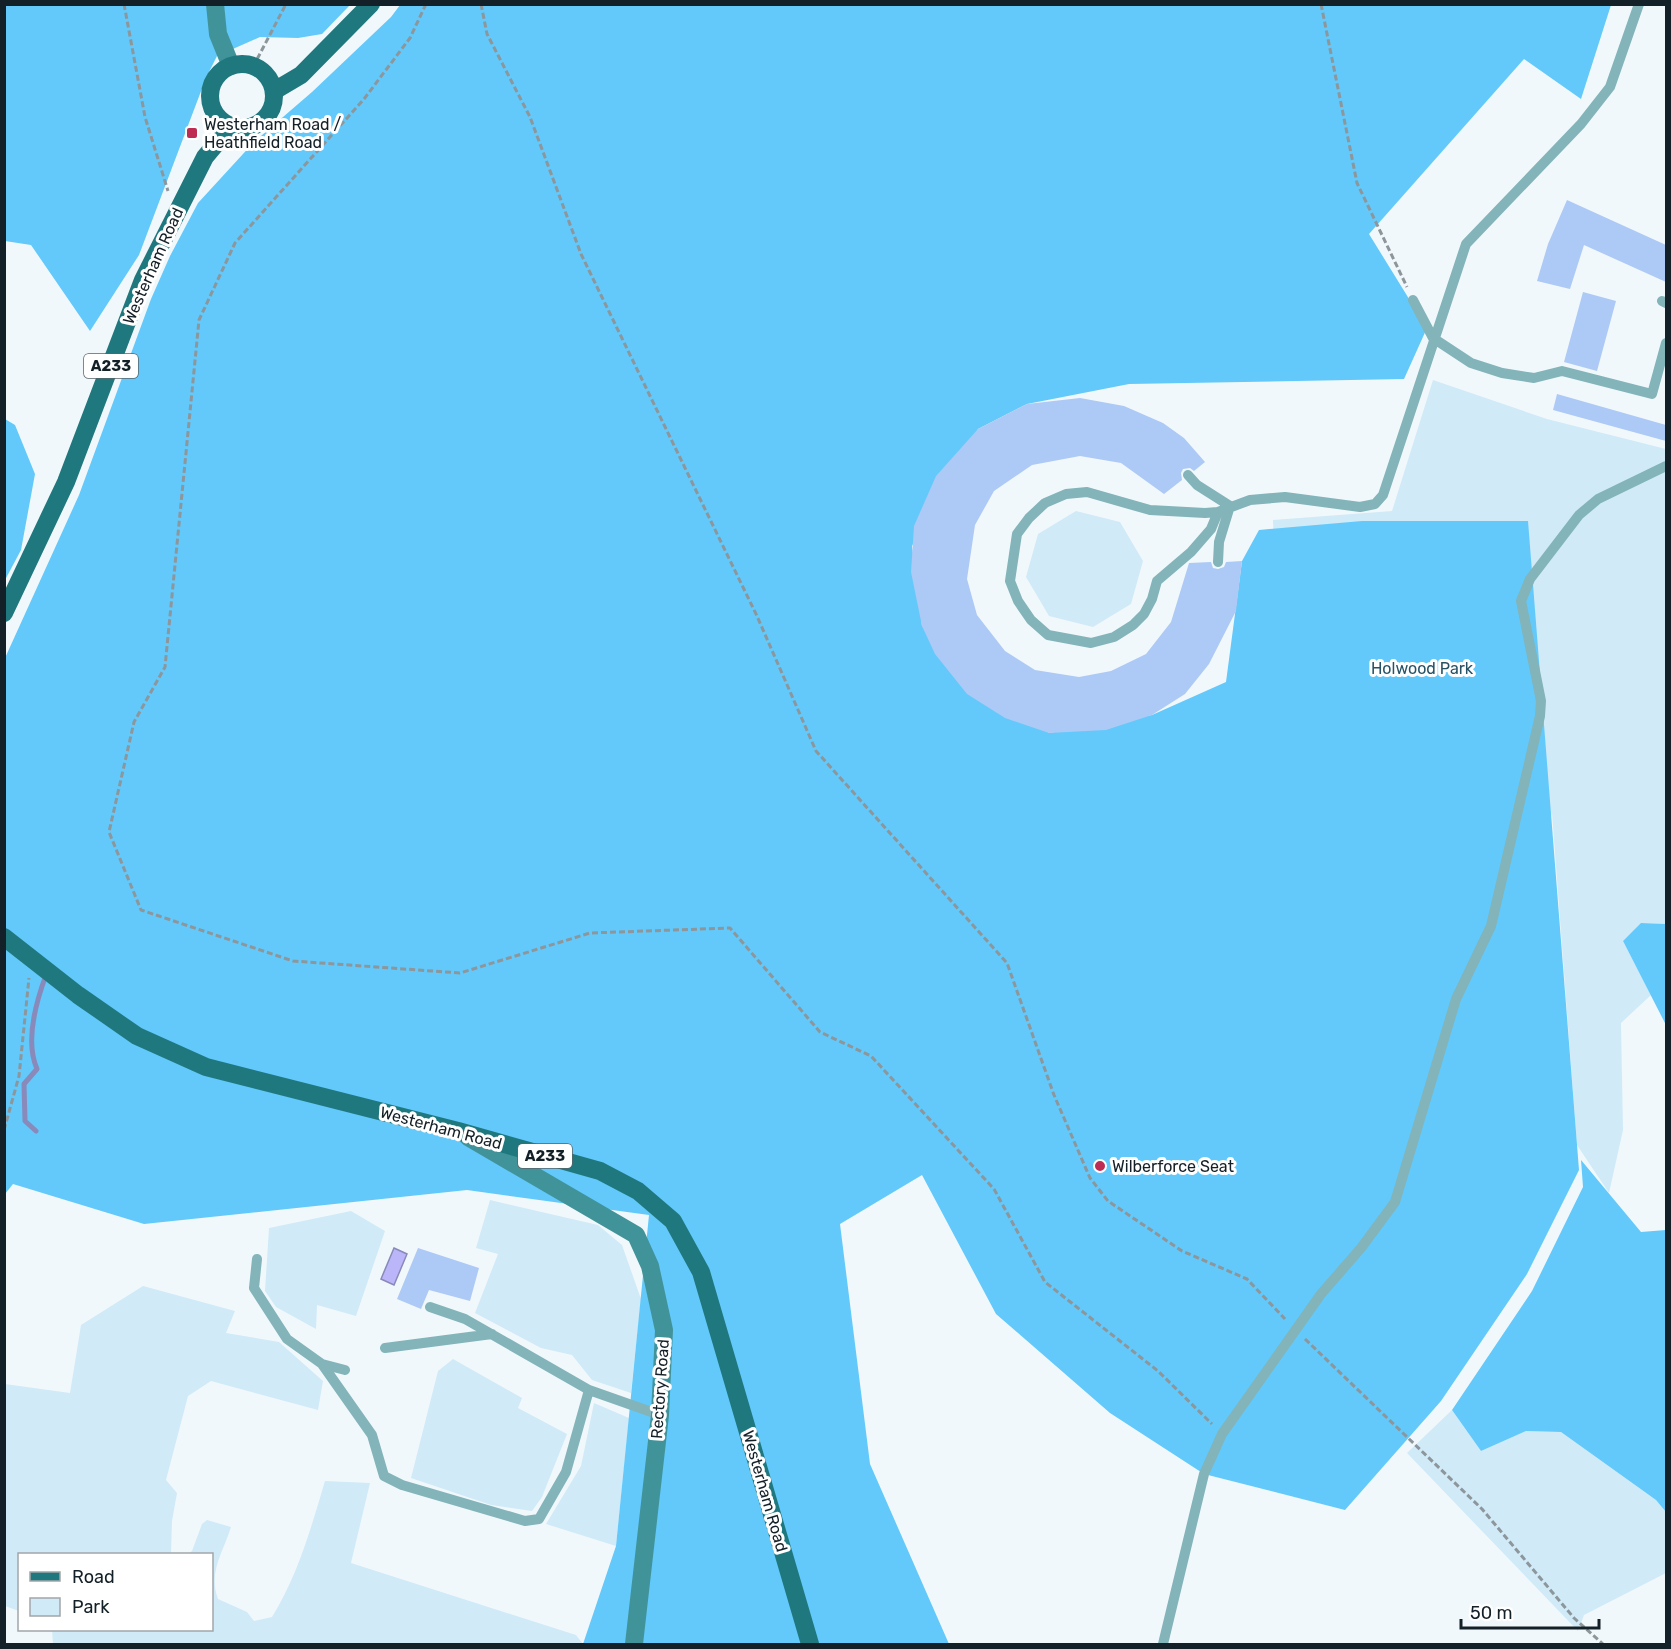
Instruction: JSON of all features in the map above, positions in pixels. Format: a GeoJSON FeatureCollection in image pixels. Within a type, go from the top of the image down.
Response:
{"type":"FeatureCollection","features":[{"type":"Feature","properties":{"kind":"main road"},"geometry":{"type":"LineString","coordinates":[[274,91],[301,75],[371,4]]}},
{"type":"Feature","properties":{"kind":"main road"},"geometry":{"type":"LineString","coordinates":[[231,66],[254,67],[266,76],[274,91],[271,110],[264,119],[253,126],[231,126],[217,117],[211,106],[210,95],[217,76],[231,66]]}},
{"type":"Feature","properties":{"kind":"main road","name":"Westerham Road"},"geometry":{"type":"LineString","coordinates":[[4,613],[66,482],[143,280],[205,157],[231,126]]}},
{"type":"Feature","properties":{"kind":"main road","name":"Westerham Road"},"geometry":{"type":"LineString","coordinates":[[4,937],[78,996],[137,1036],[206,1067],[458,1131],[600,1171],[638,1191],[673,1221],[701,1272],[810,1644]]}},
{"type":"Feature","properties":{"kind":"street"},"geometry":{"type":"LineString","coordinates":[[215,4],[218,34],[231,66]]}},
{"type":"Feature","properties":{"kind":"street","name":"Rectory Road"},"geometry":{"type":"LineString","coordinates":[[458,1131],[636,1235],[650,1266],[664,1330],[660,1415],[634,1644]]}},
{"type":"Feature","properties":{"kind":"lane"},"geometry":{"type":"LineString","coordinates":[[1218,512],[1211,529],[1191,552],[1157,580],[1152,599],[1144,614],[1133,625],[1114,637],[1091,643],[1048,635],[1031,620],[1018,602],[1010,581],[1017,534],[1029,518],[1045,503],[1066,494],[1087,492],[1150,510],[1175,513],[1218,512],[1250,500],[1285,497],[1360,507],[1375,504],[1383,495],[1466,244],[1581,124],[1610,87],[1639,4]]}},
{"type":"Feature","properties":{"kind":"lane"},"geometry":{"type":"LineString","coordinates":[[1413,300],[1433,339],[1471,363],[1502,373],[1534,378],[1562,371],[1652,394],[1666,343]]}},
{"type":"Feature","properties":{"kind":"lane"},"geometry":{"type":"LineString","coordinates":[[1162,1644],[1204,1474],[1222,1434],[1321,1294],[1361,1248],[1395,1202],[1456,999],[1491,926],[1540,716],[1541,701],[1521,601],[1530,579],[1579,514],[1598,499],[1666,466]]}},
{"type":"Feature","properties":{"kind":"lane"},"geometry":{"type":"LineString","coordinates":[[1188,475],[1197,485],[1230,506]]}},
{"type":"Feature","properties":{"kind":"lane"},"geometry":{"type":"LineString","coordinates":[[1218,562],[1219,542],[1230,506]]}},
{"type":"Feature","properties":{"kind":"lane"},"geometry":{"type":"LineString","coordinates":[[257,1259],[254,1288],[287,1339],[322,1364],[372,1435],[384,1476],[402,1485],[525,1521],[539,1519],[566,1472],[589,1390]]}},
{"type":"Feature","properties":{"kind":"lane"},"geometry":{"type":"LineString","coordinates":[[430,1307],[465,1319],[589,1390],[660,1415]]}},
{"type":"Feature","properties":{"kind":"lane"},"geometry":{"type":"LineString","coordinates":[[385,1348],[492,1334]]}},
{"type":"Feature","properties":{"kind":"lane"},"geometry":{"type":"LineString","coordinates":[[322,1364],[345,1370]]}},
{"type":"Feature","properties":{"kind":"path"},"geometry":{"type":"LineString","coordinates":[[124,4],[145,117],[176,216]]}},
{"type":"Feature","properties":{"kind":"path"},"geometry":{"type":"LineString","coordinates":[[426,4],[410,38],[364,99],[235,243],[199,320],[165,667],[134,722],[109,832],[141,910],[293,961],[460,973],[590,933],[730,928],[820,1032],[871,1056],[994,1189],[1045,1282],[1158,1371],[1222,1434]]}},
{"type":"Feature","properties":{"kind":"path"},"geometry":{"type":"LineString","coordinates":[[481,4],[487,34],[530,117],[581,254],[757,616],[816,751],[1007,963],[1054,1095],[1090,1178],[1108,1202],[1182,1251],[1247,1280],[1295,1330],[1482,1509],[1574,1618],[1603,1644]]}},
{"type":"Feature","properties":{"kind":"path"},"geometry":{"type":"LineString","coordinates":[[1321,4],[1357,183],[1413,300]]}},
{"type":"Feature","properties":{"kind":"path"},"geometry":{"type":"LineString","coordinates":[[254,67],[287,5]]}},
{"type":"Feature","properties":{"kind":"path"},"geometry":{"type":"LineString","coordinates":[[4,1130],[19,1076],[28,984]]}},
{"type":"Feature","properties":{"kind":"green space"},"geometry":{"type":"Polygon","coordinates":[[[4,5],[350,5],[322,34],[298,38],[260,37],[217,56],[206,78],[139,255],[90,331],[31,245],[5,241],[4,5]]]}},
{"type":"Feature","properties":{"kind":"green space","name":"Holwood Park"},"geometry":{"type":"Polygon","coordinates":[[[400,5],[1611,5],[1581,99],[1524,59],[1369,234],[1427,328],[1404,379],[1129,384],[1027,404],[978,429],[912,546],[922,626],[1049,733],[1152,715],[1226,682],[1242,561],[1259,530],[1362,521],[1528,521],[1579,1170],[1527,1274],[1441,1401],[1345,1510],[1204,1474],[1110,1413],[996,1314],[922,1175],[840,1224],[870,1464],[949,1644],[583,1644],[616,1546],[649,1215],[467,1190],[144,1224],[13,1184],[5,1194],[5,658],[79,495],[151,299],[170,256],[198,203],[254,142],[312,92],[391,17],[400,5]]]}},
{"type":"Feature","properties":{"kind":"green space","name":"Holwood Park"},"geometry":{"type":"Polygon","coordinates":[[[1433,380],[1547,419],[1666,449],[1666,924],[1642,923],[1623,941],[1651,995],[1621,1023],[1623,1130],[1609,1193],[1577,1145],[1552,813],[1537,876],[1274,554],[1273,520],[1392,511],[1433,380]]]}},
{"type":"Feature","properties":{"kind":"green space"},"geometry":{"type":"Polygon","coordinates":[[[5,419],[15,425],[35,474],[21,550],[5,580],[5,419]]]}},
{"type":"Feature","properties":{"kind":"green space"},"geometry":{"type":"Polygon","coordinates":[[[1076,511],[1120,522],[1143,561],[1131,604],[1093,627],[1049,616],[1026,577],[1038,534],[1076,511]]]}},
{"type":"Feature","properties":{"kind":"green space"},"geometry":{"type":"Polygon","coordinates":[[[1641,923],[1666,924],[1666,1025],[1623,941],[1641,923]]]}},
{"type":"Feature","properties":{"kind":"green space"},"geometry":{"type":"Polygon","coordinates":[[[1581,1160],[1641,1232],[1666,1230],[1666,1512],[1656,1500],[1561,1432],[1526,1431],[1481,1451],[1452,1410],[1532,1291],[1583,1187],[1581,1160]]]}},
{"type":"Feature","properties":{"kind":"green space"},"geometry":{"type":"Polygon","coordinates":[[[490,1200],[598,1225],[622,1245],[641,1299],[631,1393],[592,1380],[572,1355],[541,1348],[475,1313],[498,1254],[476,1248],[490,1200]]]}},
{"type":"Feature","properties":{"kind":"green space"},"geometry":{"type":"Polygon","coordinates":[[[351,1211],[385,1231],[356,1316],[317,1305],[316,1329],[276,1307],[265,1291],[269,1228],[351,1211]]]}},
{"type":"Feature","properties":{"kind":"green space"},"geometry":{"type":"Polygon","coordinates":[[[143,1286],[235,1311],[226,1333],[279,1342],[323,1381],[318,1410],[211,1381],[188,1396],[166,1480],[177,1493],[172,1521],[171,1553],[18,1553],[18,1611],[5,1606],[5,1384],[70,1393],[81,1325],[143,1286]]]}},
{"type":"Feature","properties":{"kind":"green space"},"geometry":{"type":"Polygon","coordinates":[[[453,1359],[522,1398],[518,1408],[567,1434],[542,1497],[532,1511],[491,1505],[411,1478],[438,1371],[453,1359]]]}},
{"type":"Feature","properties":{"kind":"green space"},"geometry":{"type":"Polygon","coordinates":[[[594,1403],[629,1418],[616,1546],[546,1524],[581,1466],[594,1403]]]}},
{"type":"Feature","properties":{"kind":"green space"},"geometry":{"type":"Polygon","coordinates":[[[1452,1410],[1481,1451],[1526,1431],[1561,1432],[1656,1500],[1666,1512],[1666,1573],[1584,1615],[1578,1631],[1407,1453],[1452,1410]]]}},
{"type":"Feature","properties":{"kind":"green space"},"geometry":{"type":"Polygon","coordinates":[[[325,1481],[370,1483],[351,1563],[576,1635],[583,1644],[53,1644],[52,1631],[213,1631],[213,1553],[189,1553],[202,1524],[207,1520],[231,1527],[216,1571],[215,1589],[218,1599],[247,1612],[254,1621],[272,1617],[297,1568],[325,1481]]]}},
{"type":"Feature","properties":{"kind":"shaded area"},"geometry":{"type":"Polygon","coordinates":[[[394,1248],[407,1254],[394,1285],[381,1279],[394,1248]]]}},
{"type":"Feature","properties":{"kind":"building"},"geometry":{"type":"Polygon","coordinates":[[[1567,200],[1666,245],[1666,282],[1584,245],[1570,289],[1537,281],[1548,244],[1567,200]]]}},
{"type":"Feature","properties":{"kind":"building"},"geometry":{"type":"Polygon","coordinates":[[[1583,292],[1616,301],[1597,371],[1564,362],[1583,292]]]}},
{"type":"Feature","properties":{"kind":"building"},"geometry":{"type":"Polygon","coordinates":[[[1557,394],[1666,425],[1666,441],[1553,410],[1557,394]]]}},
{"type":"Feature","properties":{"kind":"building"},"geometry":{"type":"Polygon","coordinates":[[[1080,398],[1124,406],[1163,423],[1184,438],[1205,462],[1194,471],[1190,468],[1183,469],[1182,480],[1164,494],[1121,463],[1080,456],[1032,465],[994,491],[975,525],[967,579],[977,615],[1005,651],[1035,670],[1079,677],[1111,671],[1146,654],[1171,622],[1189,563],[1211,562],[1213,568],[1218,569],[1224,567],[1226,562],[1242,561],[1236,611],[1209,664],[1185,694],[1152,715],[1106,730],[1049,733],[1005,718],[967,694],[935,654],[922,626],[911,572],[914,526],[936,476],[978,429],[1027,404],[1080,398]]]}},
{"type":"Feature","properties":{"kind":"building"},"geometry":{"type":"Polygon","coordinates":[[[418,1248],[479,1268],[470,1301],[429,1290],[421,1309],[397,1299],[418,1248]]]}},
{"type":"Feature","properties":{"kind":"waterway"},"geometry":{"type":"LineString","coordinates":[[36,1131],[25,1121],[24,1084],[37,1069],[32,1047],[33,1022],[46,975]]}},
{"type":"Feature","properties":{"kind":"place","name":"Westerham Road / Heathfield Road"},"geometry":{"type":"Point","coordinates":[192,133]}},
{"type":"Feature","properties":{"kind":"place","name":"Wilberforce Seat"},"geometry":{"type":"Point","coordinates":[1100,1166]}}]}
